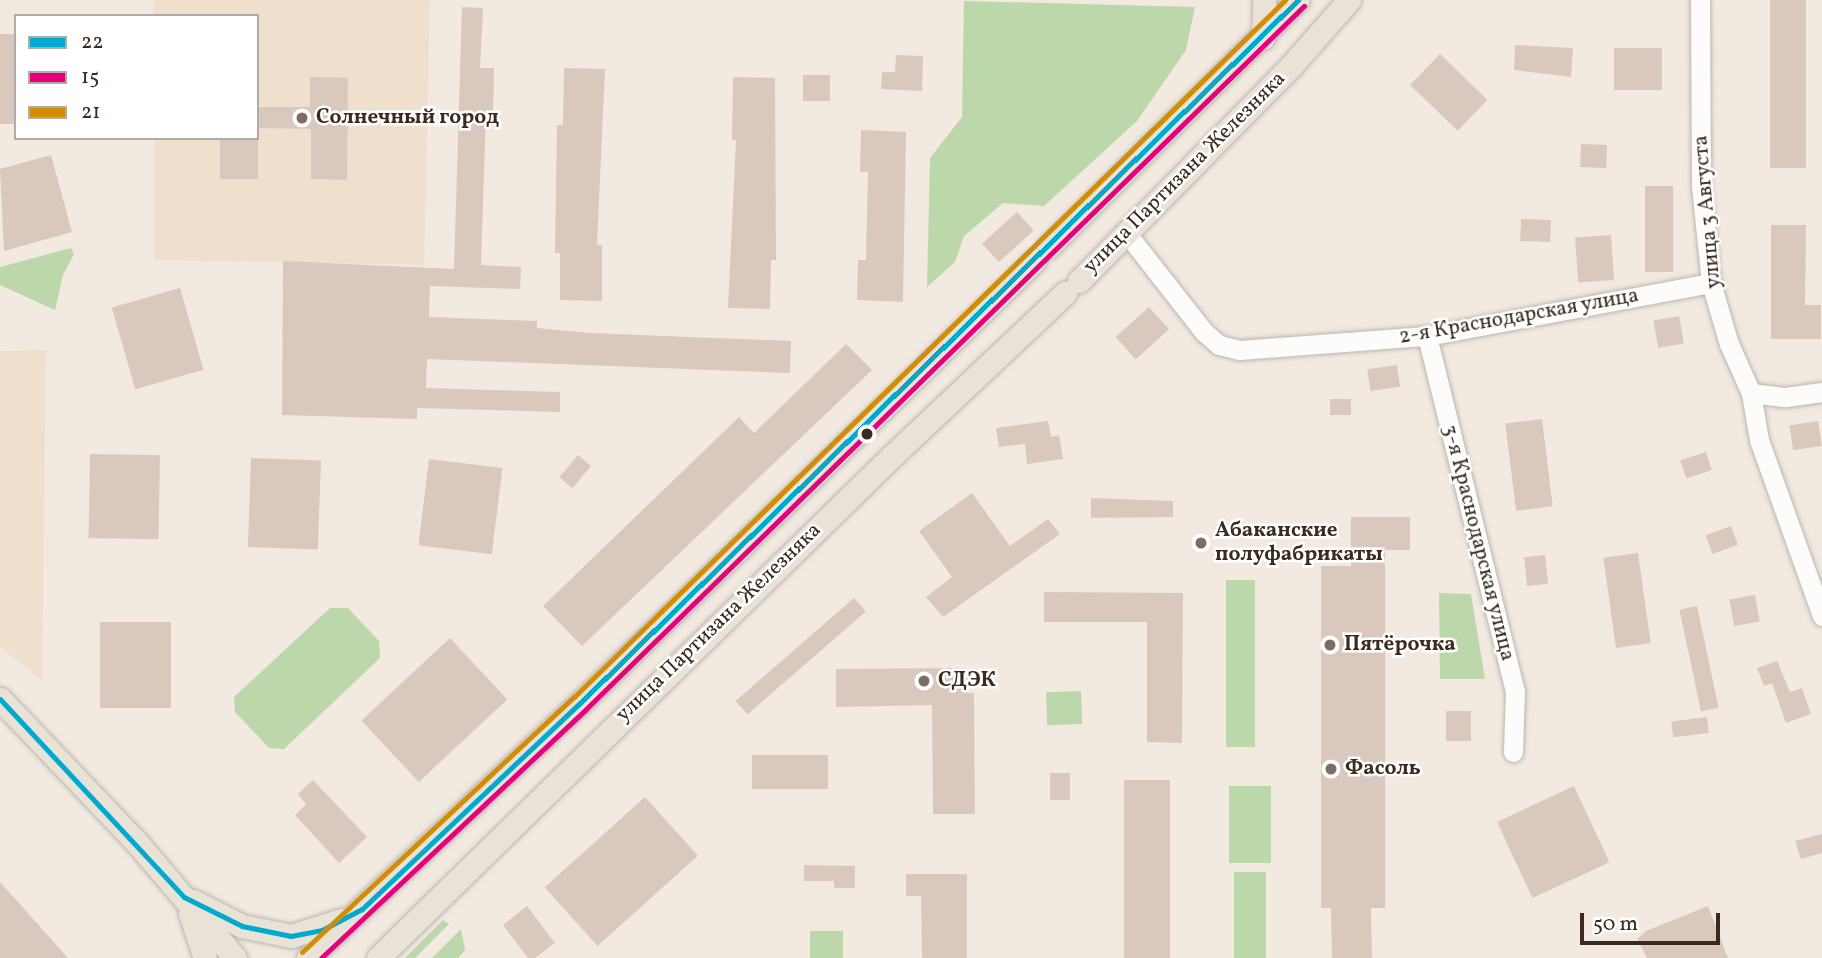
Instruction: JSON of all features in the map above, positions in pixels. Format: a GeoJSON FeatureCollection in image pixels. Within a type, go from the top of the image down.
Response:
{"type":"FeatureCollection","features":[{"type":"Feature","properties":{"kind":"main road"},"geometry":{"type":"LineString","coordinates":[[1264,0],[1263,38],[1291,66]]}},
{"type":"Feature","properties":{"kind":"main road","name":"улица Партизана Железняка"},"geometry":{"type":"LineString","coordinates":[[309,958],[1042,254],[1263,38],[1298,0]]}},
{"type":"Feature","properties":{"kind":"main road","name":"улица Партизана Железняка"},"geometry":{"type":"LineString","coordinates":[[378,958],[872,475],[1128,234],[1291,66],[1349,0]]}},
{"type":"Feature","properties":{"kind":"main road"},"geometry":{"type":"LineString","coordinates":[[0,699],[184,897],[235,958]]}},
{"type":"Feature","properties":{"kind":"main road"},"geometry":{"type":"LineString","coordinates":[[184,897],[242,926],[291,936],[322,930],[362,909]]}},
{"type":"Feature","properties":{"kind":"main road"},"geometry":{"type":"LineString","coordinates":[[184,897],[205,958]]}},
{"type":"Feature","properties":{"kind":"street","name":"улица 3 Августа"},"geometry":{"type":"LineString","coordinates":[[1700,0],[1702,186],[1711,284],[1729,344],[1751,393],[1759,440],[1822,616]]}},
{"type":"Feature","properties":{"kind":"street","name":"2-я Краснодарская улица"},"geometry":{"type":"LineString","coordinates":[[1128,234],[1219,345],[1240,350],[1427,336],[1711,284]]}},
{"type":"Feature","properties":{"kind":"street","name":"3-я Краснодарская улица"},"geometry":{"type":"LineString","coordinates":[[1427,336],[1515,691],[1513,752]]}},
{"type":"Feature","properties":{"kind":"street"},"geometry":{"type":"LineString","coordinates":[[1751,393],[1786,397],[1822,392]]}},
{"type":"Feature","properties":{"kind":"shaded area"},"geometry":{"type":"Polygon","coordinates":[[[154,0],[430,0],[424,265],[154,260],[154,140],[259,140],[259,14],[154,14],[154,0]]]}},
{"type":"Feature","properties":{"kind":"shaded area"},"geometry":{"type":"Polygon","coordinates":[[[46,350],[42,680],[0,647],[0,351],[46,350]]]}},
{"type":"Feature","properties":{"kind":"green space"},"geometry":{"type":"Polygon","coordinates":[[[964,1],[1195,7],[1186,50],[1137,121],[1044,206],[1003,203],[964,236],[955,262],[927,287],[930,158],[962,117],[964,1]]]}},
{"type":"Feature","properties":{"kind":"green space"},"geometry":{"type":"Polygon","coordinates":[[[71,248],[74,254],[63,275],[55,310],[0,285],[0,267],[71,248]]]}},
{"type":"Feature","properties":{"kind":"green space"},"geometry":{"type":"Polygon","coordinates":[[[1226,580],[1255,580],[1255,747],[1226,747],[1226,580]]]}},
{"type":"Feature","properties":{"kind":"green space"},"geometry":{"type":"Polygon","coordinates":[[[1439,593],[1471,594],[1485,679],[1440,679],[1439,593]]]}},
{"type":"Feature","properties":{"kind":"green space"},"geometry":{"type":"Polygon","coordinates":[[[330,608],[348,608],[379,641],[380,658],[284,749],[269,748],[235,712],[234,697],[330,608]]]}},
{"type":"Feature","properties":{"kind":"green space"},"geometry":{"type":"Polygon","coordinates":[[[1081,691],[1082,724],[1047,725],[1046,692],[1081,691]]]}},
{"type":"Feature","properties":{"kind":"green space"},"geometry":{"type":"Polygon","coordinates":[[[1229,786],[1271,786],[1271,863],[1229,863],[1229,786]]]}},
{"type":"Feature","properties":{"kind":"green space"},"geometry":{"type":"Polygon","coordinates":[[[1234,872],[1266,872],[1266,958],[1234,958],[1234,872]]]}},
{"type":"Feature","properties":{"kind":"green space"},"geometry":{"type":"Polygon","coordinates":[[[443,920],[449,924],[415,958],[405,958],[443,920]]]}},
{"type":"Feature","properties":{"kind":"green space"},"geometry":{"type":"Polygon","coordinates":[[[461,929],[465,950],[458,958],[432,958],[461,929]]]}},
{"type":"Feature","properties":{"kind":"green space"},"geometry":{"type":"Polygon","coordinates":[[[810,931],[843,931],[843,958],[810,958],[810,931]]]}},
{"type":"Feature","properties":{"kind":"building"},"geometry":{"type":"Polygon","coordinates":[[[1770,0],[1806,0],[1806,168],[1770,168],[1770,0]]]}},
{"type":"Feature","properties":{"kind":"building"},"geometry":{"type":"Polygon","coordinates":[[[462,7],[483,8],[480,68],[494,68],[493,112],[486,112],[481,265],[521,267],[520,289],[430,286],[429,317],[537,321],[537,328],[590,333],[791,341],[790,373],[427,359],[426,388],[560,392],[560,412],[417,408],[417,419],[282,415],[283,261],[454,269],[462,7]]]}},
{"type":"Feature","properties":{"kind":"building"},"geometry":{"type":"Polygon","coordinates":[[[0,34],[14,34],[14,124],[0,124],[0,34]]]}},
{"type":"Feature","properties":{"kind":"building"},"geometry":{"type":"Polygon","coordinates":[[[1515,45],[1573,48],[1571,77],[1514,70],[1515,45]]]}},
{"type":"Feature","properties":{"kind":"building"},"geometry":{"type":"Polygon","coordinates":[[[1614,48],[1662,48],[1662,90],[1614,90],[1614,48]]]}},
{"type":"Feature","properties":{"kind":"building"},"geometry":{"type":"Polygon","coordinates":[[[1440,54],[1487,100],[1458,131],[1410,85],[1440,54]]]}},
{"type":"Feature","properties":{"kind":"building"},"geometry":{"type":"Polygon","coordinates":[[[896,55],[923,56],[922,91],[881,89],[882,72],[895,72],[896,55]]]}},
{"type":"Feature","properties":{"kind":"building"},"geometry":{"type":"Polygon","coordinates":[[[564,68],[605,69],[597,245],[602,245],[602,301],[560,300],[560,253],[555,253],[557,125],[563,125],[564,68]]]}},
{"type":"Feature","properties":{"kind":"building"},"geometry":{"type":"Polygon","coordinates":[[[803,75],[830,75],[830,101],[803,101],[803,75]]]}},
{"type":"Feature","properties":{"kind":"building","name":"Солнечный город"},"geometry":{"type":"Polygon","coordinates":[[[310,77],[348,78],[347,180],[311,179],[311,129],[259,128],[259,107],[310,107],[310,77]]]}},
{"type":"Feature","properties":{"kind":"building"},"geometry":{"type":"Polygon","coordinates":[[[733,77],[775,78],[776,260],[771,260],[770,309],[728,308],[736,140],[732,140],[733,77]]]}},
{"type":"Feature","properties":{"kind":"building"},"geometry":{"type":"Polygon","coordinates":[[[861,130],[906,132],[903,302],[857,300],[858,260],[866,260],[868,172],[860,172],[861,130]]]}},
{"type":"Feature","properties":{"kind":"building"},"geometry":{"type":"Polygon","coordinates":[[[220,140],[258,140],[258,179],[220,179],[220,140]]]}},
{"type":"Feature","properties":{"kind":"building"},"geometry":{"type":"Polygon","coordinates":[[[1581,144],[1607,145],[1606,168],[1580,167],[1581,144]]]}},
{"type":"Feature","properties":{"kind":"building"},"geometry":{"type":"Polygon","coordinates":[[[51,155],[72,232],[4,251],[0,169],[51,155]]]}},
{"type":"Feature","properties":{"kind":"building"},"geometry":{"type":"Polygon","coordinates":[[[1645,186],[1673,186],[1673,272],[1645,272],[1645,186]]]}},
{"type":"Feature","properties":{"kind":"building"},"geometry":{"type":"Polygon","coordinates":[[[1017,212],[1034,231],[999,262],[982,243],[1017,212]]]}},
{"type":"Feature","properties":{"kind":"building"},"geometry":{"type":"Polygon","coordinates":[[[1521,219],[1551,220],[1550,242],[1520,241],[1521,219]]]}},
{"type":"Feature","properties":{"kind":"building"},"geometry":{"type":"Polygon","coordinates":[[[1771,225],[1806,225],[1805,305],[1821,305],[1821,339],[1771,339],[1771,225]]]}},
{"type":"Feature","properties":{"kind":"building"},"geometry":{"type":"Polygon","coordinates":[[[1611,235],[1614,280],[1578,282],[1575,238],[1611,235]]]}},
{"type":"Feature","properties":{"kind":"building"},"geometry":{"type":"Polygon","coordinates":[[[180,288],[203,370],[135,389],[112,308],[180,288]]]}},
{"type":"Feature","properties":{"kind":"building"},"geometry":{"type":"Polygon","coordinates":[[[1149,307],[1169,329],[1136,359],[1116,337],[1149,307]]]}},
{"type":"Feature","properties":{"kind":"building"},"geometry":{"type":"Polygon","coordinates":[[[1679,316],[1684,344],[1658,348],[1653,321],[1679,316]]]}},
{"type":"Feature","properties":{"kind":"building"},"geometry":{"type":"Polygon","coordinates":[[[846,344],[872,370],[582,646],[543,606],[739,417],[754,433],[846,344]]]}},
{"type":"Feature","properties":{"kind":"building"},"geometry":{"type":"Polygon","coordinates":[[[1397,365],[1400,387],[1370,391],[1367,369],[1397,365]]]}},
{"type":"Feature","properties":{"kind":"building"},"geometry":{"type":"Polygon","coordinates":[[[1330,399],[1351,399],[1351,415],[1330,415],[1330,399]]]}},
{"type":"Feature","properties":{"kind":"building"},"geometry":{"type":"Polygon","coordinates":[[[1542,419],[1553,506],[1516,511],[1505,424],[1542,419]]]}},
{"type":"Feature","properties":{"kind":"building"},"geometry":{"type":"Polygon","coordinates":[[[1048,421],[1051,437],[1059,435],[1063,459],[1027,464],[1025,444],[999,447],[996,428],[1048,421]]]}},
{"type":"Feature","properties":{"kind":"building"},"geometry":{"type":"Polygon","coordinates":[[[1818,421],[1822,446],[1793,450],[1789,426],[1818,421]]]}},
{"type":"Feature","properties":{"kind":"building"},"geometry":{"type":"Polygon","coordinates":[[[1706,452],[1712,470],[1686,478],[1680,460],[1706,452]]]}},
{"type":"Feature","properties":{"kind":"building"},"geometry":{"type":"Polygon","coordinates":[[[90,454],[160,455],[159,539],[89,538],[90,454]]]}},
{"type":"Feature","properties":{"kind":"building"},"geometry":{"type":"Polygon","coordinates":[[[578,455],[591,466],[572,488],[559,477],[578,455]]]}},
{"type":"Feature","properties":{"kind":"building"},"geometry":{"type":"Polygon","coordinates":[[[251,458],[321,460],[318,549],[248,547],[251,458]]]}},
{"type":"Feature","properties":{"kind":"building"},"geometry":{"type":"Polygon","coordinates":[[[429,459],[502,468],[492,554],[418,545],[429,459]]]}},
{"type":"Feature","properties":{"kind":"building"},"geometry":{"type":"Polygon","coordinates":[[[972,493],[1010,546],[1048,519],[1060,534],[943,617],[926,597],[952,577],[919,531],[972,493]]]}},
{"type":"Feature","properties":{"kind":"building"},"geometry":{"type":"Polygon","coordinates":[[[1091,498],[1173,501],[1173,517],[1091,518],[1091,498]]]}},
{"type":"Feature","properties":{"kind":"building"},"geometry":{"type":"Polygon","coordinates":[[[1351,517],[1410,517],[1410,550],[1385,550],[1385,908],[1371,908],[1372,958],[1332,958],[1331,908],[1321,908],[1321,566],[1351,566],[1351,517]]]}},
{"type":"Feature","properties":{"kind":"building"},"geometry":{"type":"Polygon","coordinates":[[[1731,526],[1738,545],[1712,554],[1706,535],[1731,526]]]}},
{"type":"Feature","properties":{"kind":"building"},"geometry":{"type":"Polygon","coordinates":[[[1638,553],[1651,643],[1616,648],[1603,558],[1638,553]]]}},
{"type":"Feature","properties":{"kind":"building"},"geometry":{"type":"Polygon","coordinates":[[[1545,555],[1548,584],[1527,586],[1524,557],[1545,555]]]}},
{"type":"Feature","properties":{"kind":"building"},"geometry":{"type":"Polygon","coordinates":[[[1044,592],[1183,593],[1182,743],[1147,742],[1147,622],[1044,622],[1044,592]]]}},
{"type":"Feature","properties":{"kind":"building"},"geometry":{"type":"Polygon","coordinates":[[[1755,595],[1760,622],[1734,626],[1729,600],[1755,595]]]}},
{"type":"Feature","properties":{"kind":"building"},"geometry":{"type":"Polygon","coordinates":[[[854,598],[866,612],[747,715],[736,701],[854,598]]]}},
{"type":"Feature","properties":{"kind":"building"},"geometry":{"type":"Polygon","coordinates":[[[1697,606],[1719,708],[1701,711],[1679,610],[1697,606]]]}},
{"type":"Feature","properties":{"kind":"building"},"geometry":{"type":"Polygon","coordinates":[[[100,622],[171,622],[171,708],[100,708],[100,622]]]}},
{"type":"Feature","properties":{"kind":"building"},"geometry":{"type":"Polygon","coordinates":[[[450,638],[507,699],[419,782],[362,721],[450,638]]]}},
{"type":"Feature","properties":{"kind":"building"},"geometry":{"type":"Polygon","coordinates":[[[1777,661],[1790,692],[1802,688],[1811,714],[1786,723],[1772,683],[1764,686],[1757,668],[1777,661]]]}},
{"type":"Feature","properties":{"kind":"building"},"geometry":{"type":"Polygon","coordinates":[[[967,668],[968,693],[974,693],[975,814],[933,814],[932,705],[836,707],[836,669],[967,668]]]}},
{"type":"Feature","properties":{"kind":"building"},"geometry":{"type":"Polygon","coordinates":[[[1446,711],[1471,711],[1471,741],[1446,741],[1446,711]]]}},
{"type":"Feature","properties":{"kind":"building"},"geometry":{"type":"Polygon","coordinates":[[[1707,717],[1709,733],[1673,737],[1671,721],[1707,717]]]}},
{"type":"Feature","properties":{"kind":"building"},"geometry":{"type":"Polygon","coordinates":[[[752,755],[828,755],[828,789],[752,789],[752,755]]]}},
{"type":"Feature","properties":{"kind":"building"},"geometry":{"type":"Polygon","coordinates":[[[1050,773],[1070,773],[1070,800],[1050,800],[1050,773]]]}},
{"type":"Feature","properties":{"kind":"building"},"geometry":{"type":"Polygon","coordinates":[[[313,780],[367,837],[339,863],[295,815],[306,804],[298,794],[313,780]]]}},
{"type":"Feature","properties":{"kind":"building"},"geometry":{"type":"Polygon","coordinates":[[[1124,780],[1170,780],[1170,958],[1124,958],[1124,780]]]}},
{"type":"Feature","properties":{"kind":"building"},"geometry":{"type":"Polygon","coordinates":[[[1574,786],[1609,862],[1532,898],[1497,822],[1574,786]]]}},
{"type":"Feature","properties":{"kind":"building"},"geometry":{"type":"Polygon","coordinates":[[[645,797],[698,856],[598,946],[545,887],[645,797]]]}},
{"type":"Feature","properties":{"kind":"building"},"geometry":{"type":"Polygon","coordinates":[[[1822,834],[1822,853],[1801,859],[1795,841],[1822,834]]]}},
{"type":"Feature","properties":{"kind":"building"},"geometry":{"type":"Polygon","coordinates":[[[804,865],[855,866],[855,888],[834,888],[834,881],[804,881],[804,865]]]}},
{"type":"Feature","properties":{"kind":"building"},"geometry":{"type":"Polygon","coordinates":[[[906,874],[967,874],[967,958],[922,958],[921,896],[906,896],[906,874]]]}},
{"type":"Feature","properties":{"kind":"building"},"geometry":{"type":"Polygon","coordinates":[[[0,882],[68,958],[0,958],[0,882]]]}},
{"type":"Feature","properties":{"kind":"building"},"geometry":{"type":"Polygon","coordinates":[[[527,906],[555,943],[535,958],[528,958],[503,925],[527,906]]]}},
{"type":"Feature","properties":{"kind":"building"},"geometry":{"type":"Polygon","coordinates":[[[1708,906],[1728,958],[1647,958],[1637,939],[1646,931],[1708,906]]]}},
{"type":"Feature","properties":{"kind":"transit line","name":"21"},"geometry":{"type":"LineString","coordinates":[[302,952],[574,697],[1285,0]]}},
{"type":"Feature","properties":{"kind":"transit line","name":"22"},"geometry":{"type":"LineString","coordinates":[[0,699],[184,897],[242,926],[291,936],[322,930],[362,909],[580,703],[1298,0]]}},
{"type":"Feature","properties":{"kind":"transit line","name":"15"},"geometry":{"type":"LineString","coordinates":[[321,958],[586,709],[1304,6]]}},
{"type":"Feature","properties":{"kind":"place","name":"Солнечный город"},"geometry":{"type":"Point","coordinates":[302,118]}},
{"type":"Feature","properties":{"kind":"place","name":"Абаканские полуфабрикаты"},"geometry":{"type":"Point","coordinates":[1201,543]}},
{"type":"Feature","properties":{"kind":"place","name":"Пятёрочка"},"geometry":{"type":"Point","coordinates":[1330,645]}},
{"type":"Feature","properties":{"kind":"place","name":"СДЭК"},"geometry":{"type":"Point","coordinates":[924,681]}},
{"type":"Feature","properties":{"kind":"place","name":"Фасоль"},"geometry":{"type":"Point","coordinates":[1331,769]}}]}
